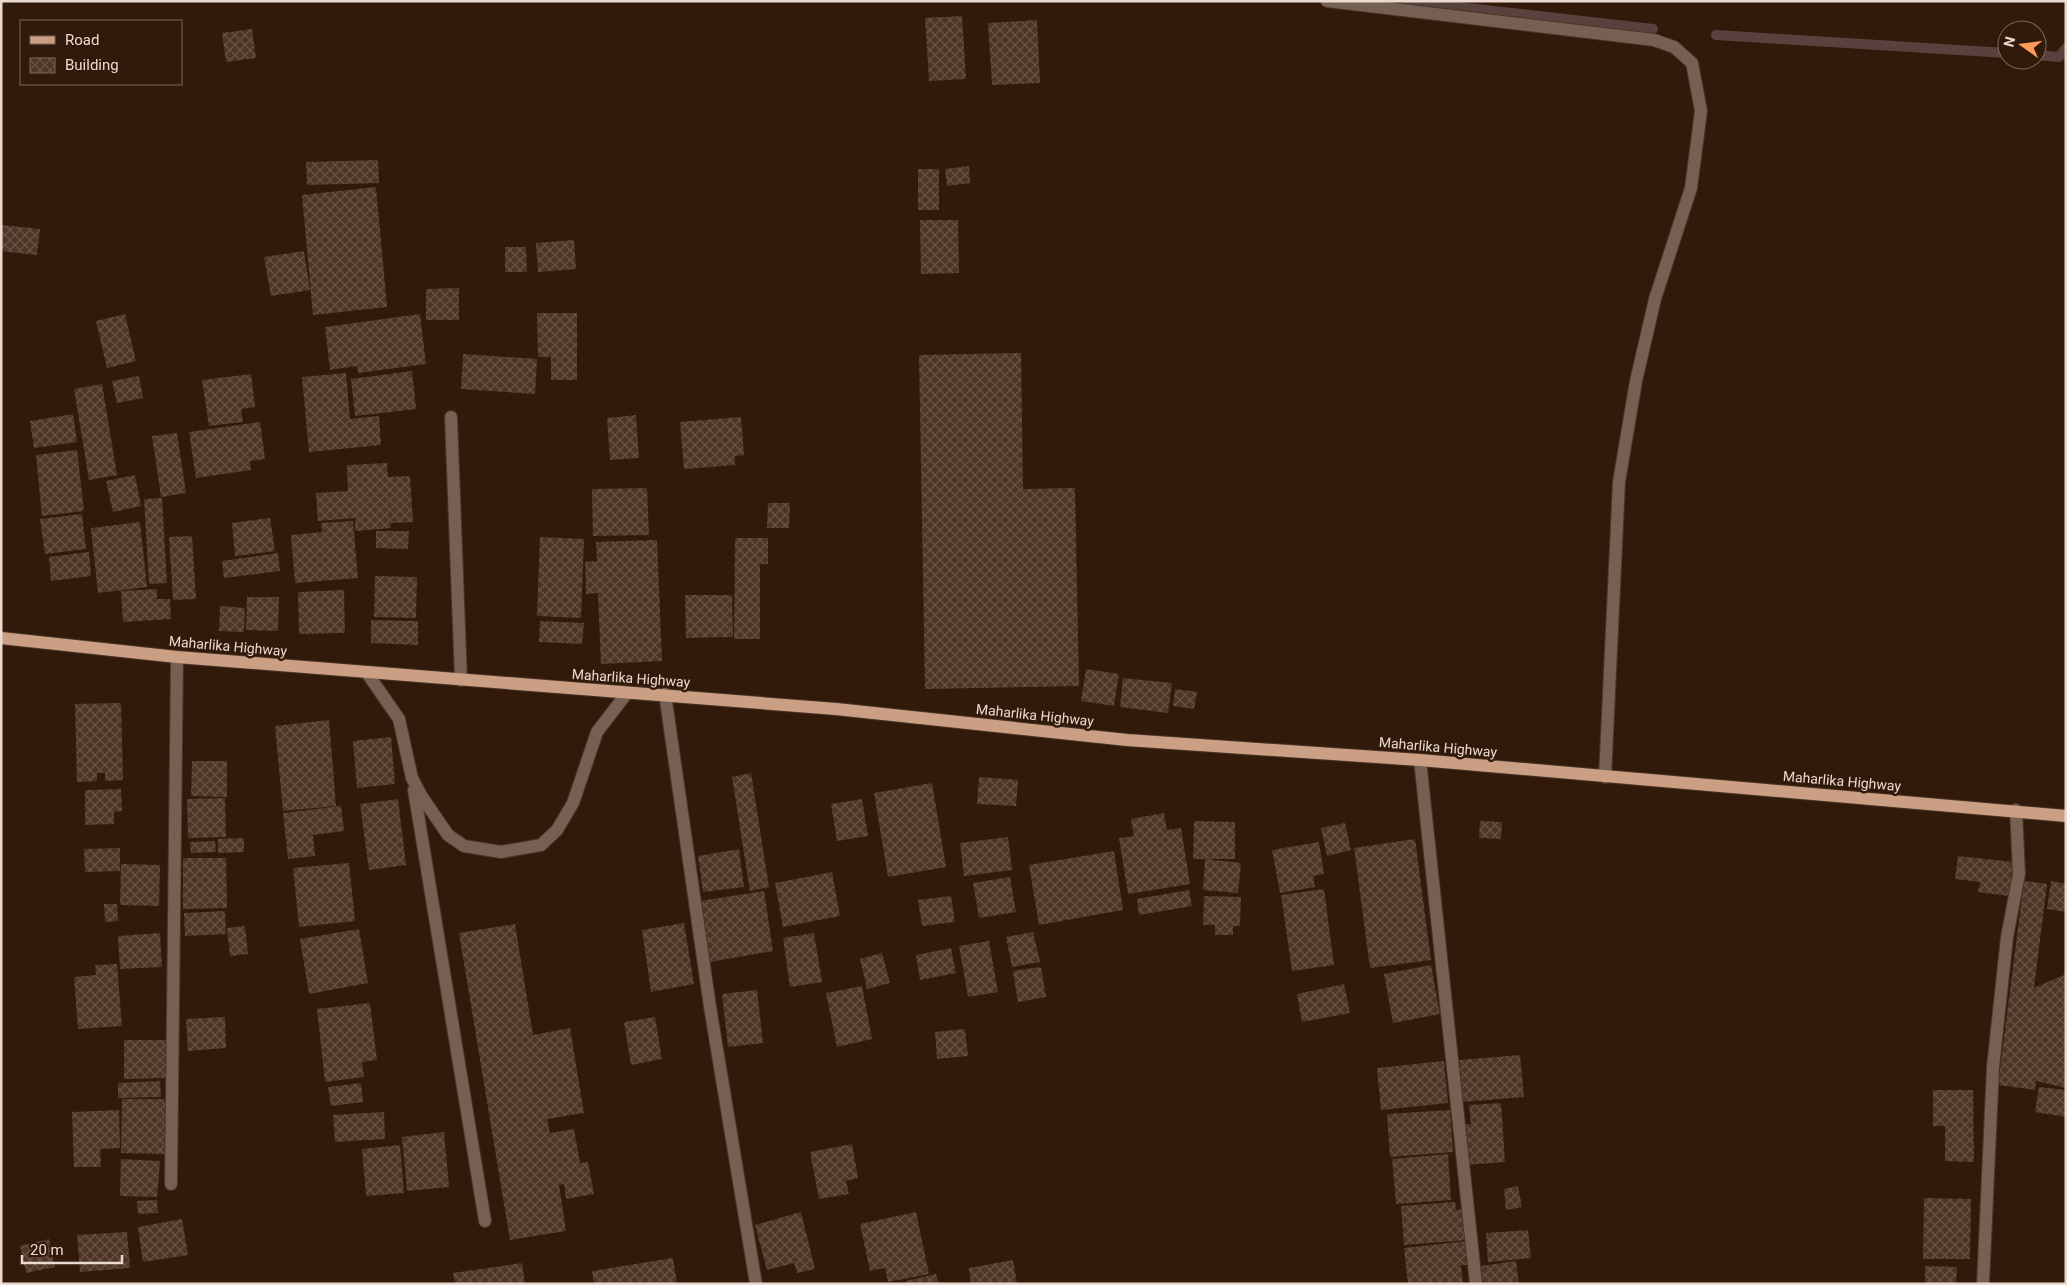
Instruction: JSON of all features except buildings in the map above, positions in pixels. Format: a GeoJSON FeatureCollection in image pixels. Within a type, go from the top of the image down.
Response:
{"type":"FeatureCollection","features":[{"type":"Feature","properties":{"kind":"main road","name":"Maharlika Highway"},"geometry":{"type":"LineString","coordinates":[[1,638],[177,657],[627,694],[665,694],[1127,740],[1420,760],[2016,810],[2066,816]]}},
{"type":"Feature","properties":{"kind":"street"},"geometry":{"type":"LineString","coordinates":[[1327,1],[1654,40],[1674,47],[1692,63],[1701,111],[1691,188],[1655,299],[1636,381],[1619,482],[1605,777]]}},
{"type":"Feature","properties":{"kind":"street"},"geometry":{"type":"LineString","coordinates":[[451,417],[460,680]]}},
{"type":"Feature","properties":{"kind":"street"},"geometry":{"type":"LineString","coordinates":[[171,1184],[177,657]]}},
{"type":"Feature","properties":{"kind":"street"},"geometry":{"type":"LineString","coordinates":[[367,673],[399,719],[412,778],[486,1221]]}},
{"type":"Feature","properties":{"kind":"street"},"geometry":{"type":"LineString","coordinates":[[412,778],[448,835],[464,846],[501,852],[541,845],[557,830],[573,803],[597,732],[627,694]]}},
{"type":"Feature","properties":{"kind":"street"},"geometry":{"type":"LineString","coordinates":[[665,694],[710,1007],[756,1284]]}},
{"type":"Feature","properties":{"kind":"street"},"geometry":{"type":"LineString","coordinates":[[1420,760],[1476,1284]]}},
{"type":"Feature","properties":{"kind":"street"},"geometry":{"type":"LineString","coordinates":[[1983,1284],[1993,1067],[2007,937],[2019,874],[2016,810]]}},
{"type":"Feature","properties":{"kind":"waterway"},"geometry":{"type":"LineString","coordinates":[[1406,1],[1653,29]]}},
{"type":"Feature","properties":{"kind":"waterway"},"geometry":{"type":"LineString","coordinates":[[1716,35],[1997,52]]}},
{"type":"Feature","properties":{"kind":"waterway"},"geometry":{"type":"LineString","coordinates":[[2047,56],[2059,57],[2066,48]]}}]}
